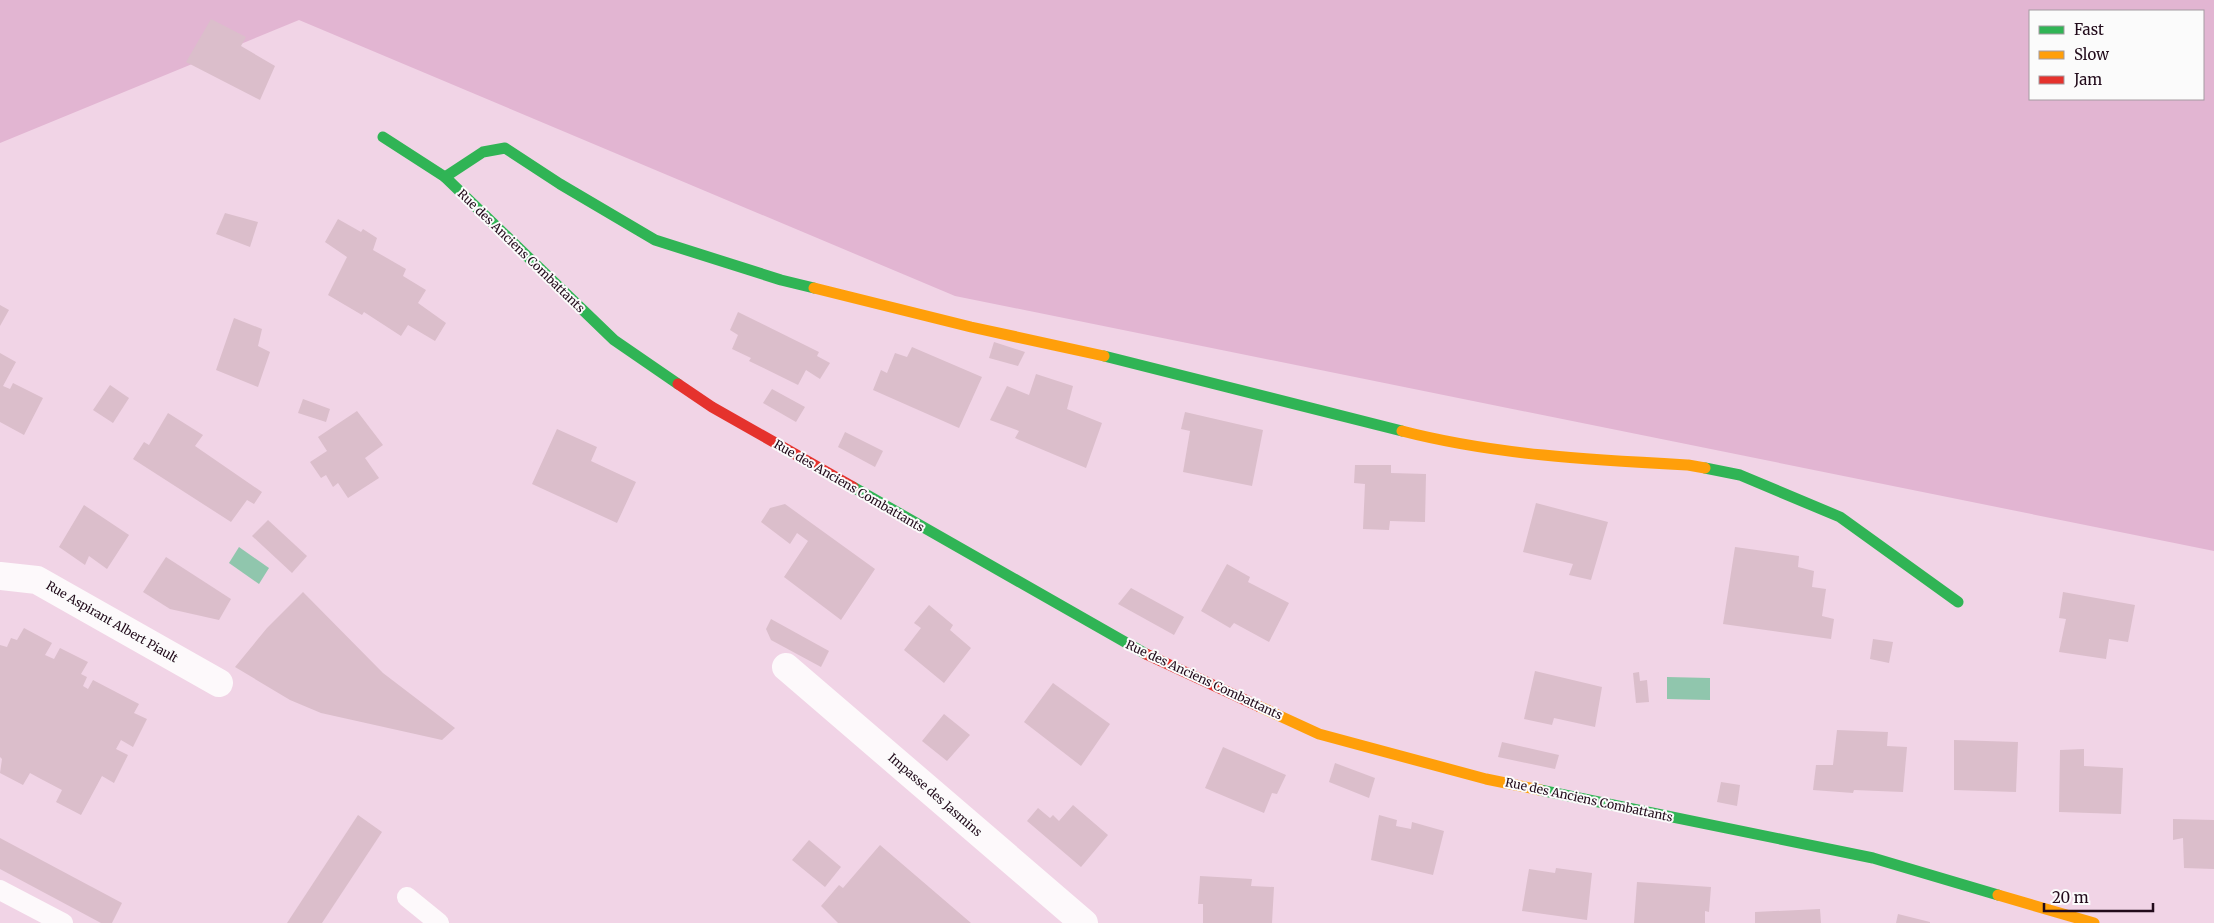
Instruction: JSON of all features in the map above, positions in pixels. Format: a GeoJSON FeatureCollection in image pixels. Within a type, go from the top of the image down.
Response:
{"type":"FeatureCollection","features":[{"type":"Feature","properties":{"kind":"street","name":"Rue des Anciens Combattants"},"geometry":{"type":"LineString","coordinates":[[382,137],[444,177],[614,340],[712,407],[1147,655],[1319,734],[1486,779],[1873,858],[2035,913],[2094,923]]}},
{"type":"Feature","properties":{"kind":"street","name":"Rue des Anciens Combattants"},"geometry":{"type":"LineString","coordinates":[[444,177],[483,152],[505,148],[560,184],[655,240],[781,280],[971,327],[1142,364],[1436,440],[1560,458],[1688,465],[1740,475],[1840,517],[1958,602]]}},
{"type":"Feature","properties":{"kind":"street","name":"Rue Aspirant Albert Piault"},"geometry":{"type":"LineString","coordinates":[[0,576],[37,580],[219,683]]}},
{"type":"Feature","properties":{"kind":"street","name":"Impasse des Jasmins"},"geometry":{"type":"LineString","coordinates":[[786,667],[1084,923]]}},
{"type":"Feature","properties":{"kind":"lane"},"geometry":{"type":"LineString","coordinates":[[0,890],[63,923]]}},
{"type":"Feature","properties":{"kind":"lane"},"geometry":{"type":"LineString","coordinates":[[407,897],[439,923]]}},
{"type":"Feature","properties":{"kind":"shaded area"},"geometry":{"type":"Polygon","coordinates":[[[0,0],[2214,0],[2214,551],[955,296],[299,20],[0,143],[0,0]]]}},
{"type":"Feature","properties":{"kind":"shaded area"},"geometry":{"type":"Polygon","coordinates":[[[239,547],[269,568],[259,584],[229,563],[239,547]]]}},
{"type":"Feature","properties":{"kind":"shaded area"},"geometry":{"type":"Polygon","coordinates":[[[1667,677],[1710,678],[1710,700],[1667,699],[1667,677]]]}},
{"type":"Feature","properties":{"kind":"building"},"geometry":{"type":"Polygon","coordinates":[[[211,19],[246,37],[241,46],[275,66],[260,100],[186,62],[211,19]]]}},
{"type":"Feature","properties":{"kind":"building"},"geometry":{"type":"Polygon","coordinates":[[[225,213],[258,222],[250,247],[216,234],[225,213]]]}},
{"type":"Feature","properties":{"kind":"building"},"geometry":{"type":"Polygon","coordinates":[[[338,219],[361,232],[363,229],[377,238],[373,250],[406,269],[403,276],[426,290],[418,303],[446,323],[435,341],[408,325],[401,336],[364,312],[362,315],[328,295],[347,257],[325,242],[338,219]]]}},
{"type":"Feature","properties":{"kind":"building"},"geometry":{"type":"Polygon","coordinates":[[[0,305],[9,310],[0,326],[0,305]]]}},
{"type":"Feature","properties":{"kind":"building"},"geometry":{"type":"Polygon","coordinates":[[[738,312],[819,352],[817,356],[830,363],[820,379],[806,370],[798,385],[749,361],[751,358],[732,349],[738,335],[730,330],[738,312]]]}},
{"type":"Feature","properties":{"kind":"building"},"geometry":{"type":"Polygon","coordinates":[[[234,318],[262,329],[258,346],[270,352],[258,387],[216,370],[234,318]]]}},
{"type":"Feature","properties":{"kind":"building"},"geometry":{"type":"Polygon","coordinates":[[[994,342],[1025,352],[1018,366],[989,358],[994,342]]]}},
{"type":"Feature","properties":{"kind":"building"},"geometry":{"type":"Polygon","coordinates":[[[912,347],[982,377],[959,428],[873,390],[881,370],[887,373],[895,353],[907,357],[912,347]]]}},
{"type":"Feature","properties":{"kind":"building"},"geometry":{"type":"Polygon","coordinates":[[[0,353],[16,362],[3,386],[10,389],[13,383],[43,398],[24,435],[0,422],[0,353]]]}},
{"type":"Feature","properties":{"kind":"building"},"geometry":{"type":"Polygon","coordinates":[[[1036,374],[1073,386],[1067,409],[1102,423],[1086,468],[1015,438],[1019,431],[990,420],[1007,386],[1029,395],[1036,374]]]}},
{"type":"Feature","properties":{"kind":"building"},"geometry":{"type":"Polygon","coordinates":[[[110,385],[129,398],[113,423],[93,410],[110,385]]]}},
{"type":"Feature","properties":{"kind":"building"},"geometry":{"type":"Polygon","coordinates":[[[772,389],[805,407],[796,422],[763,403],[772,389]]]}},
{"type":"Feature","properties":{"kind":"building"},"geometry":{"type":"Polygon","coordinates":[[[303,399],[330,409],[326,422],[298,413],[303,399]]]}},
{"type":"Feature","properties":{"kind":"building"},"geometry":{"type":"Polygon","coordinates":[[[357,411],[383,445],[365,458],[379,478],[348,498],[338,483],[333,487],[326,475],[321,478],[310,462],[327,451],[318,437],[357,411]]]}},
{"type":"Feature","properties":{"kind":"building"},"geometry":{"type":"Polygon","coordinates":[[[1185,412],[1263,430],[1252,486],[1183,472],[1190,431],[1181,429],[1185,412]]]}},
{"type":"Feature","properties":{"kind":"building"},"geometry":{"type":"Polygon","coordinates":[[[168,413],[203,435],[195,446],[262,492],[254,504],[247,500],[231,522],[133,459],[144,442],[149,445],[168,413]]]}},
{"type":"Feature","properties":{"kind":"building"},"geometry":{"type":"Polygon","coordinates":[[[557,429],[597,447],[591,461],[636,482],[617,523],[532,484],[557,429]]]}},
{"type":"Feature","properties":{"kind":"building"},"geometry":{"type":"Polygon","coordinates":[[[845,432],[883,451],[875,467],[838,447],[845,432]]]}},
{"type":"Feature","properties":{"kind":"building"},"geometry":{"type":"Polygon","coordinates":[[[1355,465],[1391,465],[1391,473],[1426,474],[1425,522],[1390,521],[1389,530],[1363,529],[1365,484],[1354,483],[1355,465]]]}},
{"type":"Feature","properties":{"kind":"building"},"geometry":{"type":"Polygon","coordinates":[[[1536,503],[1608,522],[1591,580],[1569,575],[1573,564],[1523,552],[1536,503]]]}},
{"type":"Feature","properties":{"kind":"building"},"geometry":{"type":"Polygon","coordinates":[[[785,504],[875,569],[841,620],[784,577],[808,541],[797,533],[790,544],[761,522],[770,508],[785,504]]]}},
{"type":"Feature","properties":{"kind":"building"},"geometry":{"type":"Polygon","coordinates":[[[84,505],[129,535],[107,569],[89,556],[85,565],[59,547],[84,505]]]}},
{"type":"Feature","properties":{"kind":"building"},"geometry":{"type":"Polygon","coordinates":[[[268,520],[307,556],[292,573],[252,536],[268,520]]]}},
{"type":"Feature","properties":{"kind":"building"},"geometry":{"type":"Polygon","coordinates":[[[1735,547],[1799,556],[1798,567],[1814,571],[1812,587],[1826,589],[1822,616],[1834,619],[1831,639],[1723,624],[1735,547]]]}},
{"type":"Feature","properties":{"kind":"building"},"geometry":{"type":"Polygon","coordinates":[[[166,557],[231,599],[219,620],[170,609],[143,592],[166,557]]]}},
{"type":"Feature","properties":{"kind":"building"},"geometry":{"type":"Polygon","coordinates":[[[1227,564],[1250,577],[1248,582],[1289,603],[1269,642],[1234,623],[1230,628],[1201,611],[1227,564]]]}},
{"type":"Feature","properties":{"kind":"building"},"geometry":{"type":"Polygon","coordinates":[[[1131,588],[1184,617],[1174,635],[1118,604],[1131,588]]]}},
{"type":"Feature","properties":{"kind":"building"},"geometry":{"type":"Polygon","coordinates":[[[303,592],[383,673],[455,728],[442,740],[321,713],[290,700],[235,667],[267,628],[303,592]]]}},
{"type":"Feature","properties":{"kind":"building"},"geometry":{"type":"Polygon","coordinates":[[[2063,592],[2135,605],[2128,642],[2109,639],[2106,659],[2059,652],[2066,619],[2059,618],[2063,592]]]}},
{"type":"Feature","properties":{"kind":"building"},"geometry":{"type":"Polygon","coordinates":[[[929,605],[953,625],[950,630],[971,648],[944,683],[904,650],[921,628],[914,623],[929,605]]]}},
{"type":"Feature","properties":{"kind":"building"},"geometry":{"type":"Polygon","coordinates":[[[771,619],[829,651],[821,667],[771,640],[766,629],[771,619]]]}},
{"type":"Feature","properties":{"kind":"building"},"geometry":{"type":"Polygon","coordinates":[[[24,628],[52,643],[45,655],[54,659],[60,648],[88,662],[81,674],[87,677],[83,686],[88,689],[93,680],[139,704],[134,713],[147,719],[133,747],[121,740],[116,749],[128,755],[114,783],[102,776],[81,815],[56,802],[62,790],[30,773],[23,785],[0,773],[2,759],[0,757],[0,645],[7,647],[11,638],[17,640],[24,628]]]}},
{"type":"Feature","properties":{"kind":"building"},"geometry":{"type":"Polygon","coordinates":[[[1873,639],[1893,642],[1889,663],[1870,659],[1873,639]]]}},
{"type":"Feature","properties":{"kind":"building"},"geometry":{"type":"Polygon","coordinates":[[[1535,671],[1602,687],[1595,727],[1554,718],[1552,725],[1524,719],[1535,671]]]}},
{"type":"Feature","properties":{"kind":"building"},"geometry":{"type":"Polygon","coordinates":[[[1639,672],[1640,681],[1647,680],[1649,702],[1636,703],[1633,673],[1639,672]]]}},
{"type":"Feature","properties":{"kind":"building"},"geometry":{"type":"Polygon","coordinates":[[[1053,683],[1110,724],[1081,766],[1024,722],[1053,683]]]}},
{"type":"Feature","properties":{"kind":"building"},"geometry":{"type":"Polygon","coordinates":[[[944,714],[970,735],[947,761],[922,741],[944,714]]]}},
{"type":"Feature","properties":{"kind":"building"},"geometry":{"type":"Polygon","coordinates":[[[1837,730],[1888,732],[1887,746],[1907,747],[1903,792],[1854,790],[1853,793],[1813,790],[1816,765],[1833,765],[1837,730]]]}},
{"type":"Feature","properties":{"kind":"building"},"geometry":{"type":"Polygon","coordinates":[[[1954,740],[2018,742],[2016,792],[1954,790],[1954,740]]]}},
{"type":"Feature","properties":{"kind":"building"},"geometry":{"type":"Polygon","coordinates":[[[1502,742],[1559,755],[1555,769],[1498,757],[1502,742]]]}},
{"type":"Feature","properties":{"kind":"building"},"geometry":{"type":"Polygon","coordinates":[[[1223,747],[1286,775],[1277,794],[1272,793],[1264,813],[1205,788],[1223,747]]]}},
{"type":"Feature","properties":{"kind":"building"},"geometry":{"type":"Polygon","coordinates":[[[2084,749],[2084,766],[2123,768],[2121,814],[2059,812],[2060,750],[2084,749]]]}},
{"type":"Feature","properties":{"kind":"building"},"geometry":{"type":"Polygon","coordinates":[[[1335,763],[1375,778],[1369,798],[1329,782],[1335,763]]]}},
{"type":"Feature","properties":{"kind":"building"},"geometry":{"type":"Polygon","coordinates":[[[1721,782],[1740,785],[1737,806],[1717,802],[1721,782]]]}},
{"type":"Feature","properties":{"kind":"building"},"geometry":{"type":"Polygon","coordinates":[[[1073,805],[1108,835],[1081,867],[1027,821],[1038,808],[1050,818],[1053,815],[1059,821],[1073,805]]]}},
{"type":"Feature","properties":{"kind":"building"},"geometry":{"type":"Polygon","coordinates":[[[358,815],[382,832],[322,923],[287,923],[358,815]]]}},
{"type":"Feature","properties":{"kind":"building"},"geometry":{"type":"Polygon","coordinates":[[[1379,815],[1397,820],[1396,826],[1411,829],[1412,822],[1444,831],[1433,875],[1371,860],[1379,815]]]}},
{"type":"Feature","properties":{"kind":"building"},"geometry":{"type":"Polygon","coordinates":[[[2173,819],[2214,820],[2214,869],[2184,868],[2183,838],[2173,840],[2173,819]]]}},
{"type":"Feature","properties":{"kind":"building"},"geometry":{"type":"Polygon","coordinates":[[[0,838],[122,903],[112,923],[101,923],[0,869],[0,838]]]}},
{"type":"Feature","properties":{"kind":"building"},"geometry":{"type":"Polygon","coordinates":[[[809,840],[841,867],[825,887],[792,860],[809,840]]]}},
{"type":"Feature","properties":{"kind":"building"},"geometry":{"type":"Polygon","coordinates":[[[880,845],[971,923],[838,923],[821,906],[839,885],[843,888],[880,845]]]}},
{"type":"Feature","properties":{"kind":"building"},"geometry":{"type":"Polygon","coordinates":[[[1556,868],[1592,873],[1587,920],[1522,911],[1529,869],[1555,873],[1556,868]]]}},
{"type":"Feature","properties":{"kind":"building"},"geometry":{"type":"Polygon","coordinates":[[[1200,876],[1252,879],[1251,886],[1274,887],[1272,923],[1203,923],[1203,904],[1198,904],[1200,876]]]}},
{"type":"Feature","properties":{"kind":"building"},"geometry":{"type":"Polygon","coordinates":[[[1637,882],[1711,887],[1709,912],[1705,911],[1705,923],[1634,923],[1637,882]]]}},
{"type":"Feature","properties":{"kind":"building"},"geometry":{"type":"Polygon","coordinates":[[[1820,909],[1821,923],[1755,923],[1755,912],[1820,909]]]}},
{"type":"Feature","properties":{"kind":"building"},"geometry":{"type":"Polygon","coordinates":[[[1898,914],[1930,922],[1930,923],[1896,923],[1898,914]]]}},
{"type":"Feature","properties":{"kind":"traffic: fast"},"geometry":{"type":"LineString","coordinates":[[383,137],[445,177],[614,340],[678,384]]}},
{"type":"Feature","properties":{"kind":"traffic: fast"},"geometry":{"type":"LineString","coordinates":[[445,177],[483,152],[505,148],[560,184],[655,240],[781,280],[814,288]]}},
{"type":"Feature","properties":{"kind":"traffic: fast"},"geometry":{"type":"LineString","coordinates":[[1104,356],[1402,431]]}},
{"type":"Feature","properties":{"kind":"traffic: fast"},"geometry":{"type":"LineString","coordinates":[[1705,468],[1740,475],[1840,517],[1958,602]]}},
{"type":"Feature","properties":{"kind":"traffic: fast"},"geometry":{"type":"LineString","coordinates":[[853,487],[1146,654]]}},
{"type":"Feature","properties":{"kind":"traffic: fast"},"geometry":{"type":"LineString","coordinates":[[1540,790],[1873,858],[1998,895]]}},
{"type":"Feature","properties":{"kind":"traffic: slow"},"geometry":{"type":"LineString","coordinates":[[814,288],[971,327],[1104,356]]}},
{"type":"Feature","properties":{"kind":"traffic: slow"},"geometry":{"type":"LineString","coordinates":[[1402,431],[1472,446],[1508,451],[1688,465],[1705,468]]}},
{"type":"Feature","properties":{"kind":"traffic: slow"},"geometry":{"type":"LineString","coordinates":[[1258,706],[1319,734],[1486,779],[1540,790]]}},
{"type":"Feature","properties":{"kind":"traffic: slow"},"geometry":{"type":"LineString","coordinates":[[1998,895],[2094,923]]}},
{"type":"Feature","properties":{"kind":"traffic: jam"},"geometry":{"type":"LineString","coordinates":[[678,384],[712,407],[853,487]]}},
{"type":"Feature","properties":{"kind":"traffic: jam"},"geometry":{"type":"LineString","coordinates":[[1146,654],[1258,706]]}}]}
